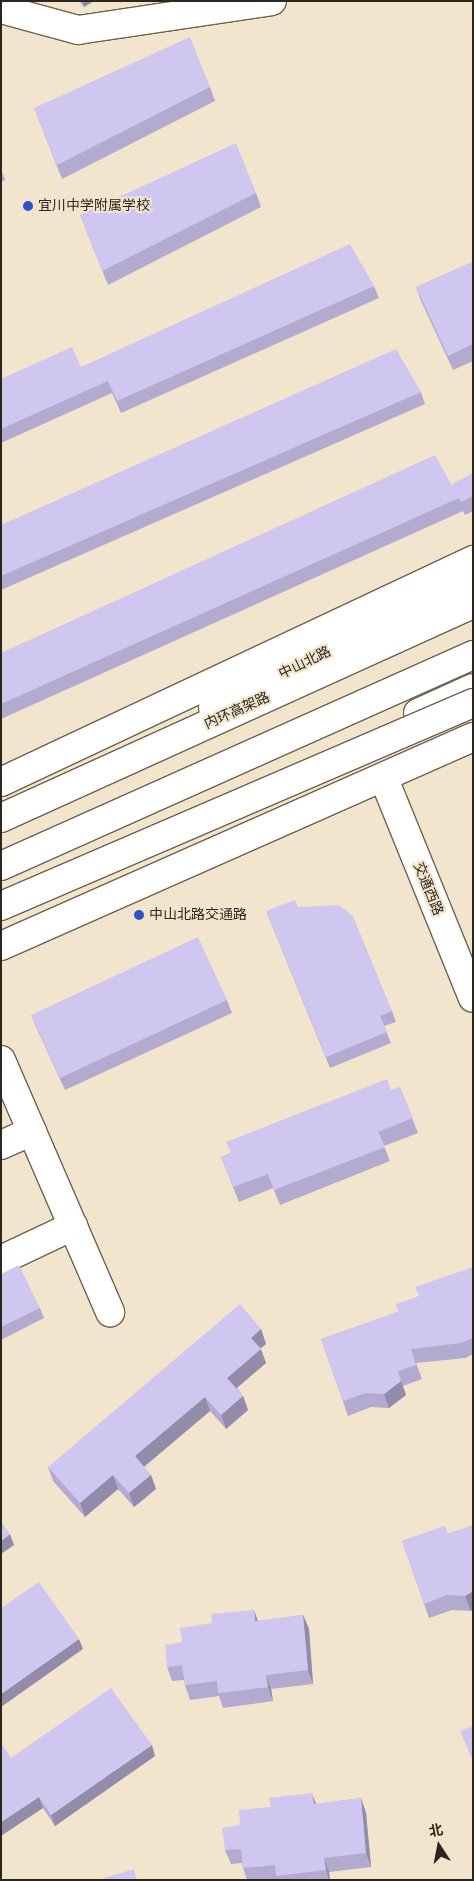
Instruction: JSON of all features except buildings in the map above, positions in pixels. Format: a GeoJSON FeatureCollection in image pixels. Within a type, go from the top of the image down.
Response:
{"type":"FeatureCollection","features":[{"type":"Feature","properties":{"kind":"main road"},"geometry":{"type":"LineString","coordinates":[[1,9],[78,30],[272,1]]}},
{"type":"Feature","properties":{"kind":"main road"},"geometry":{"type":"LineString","coordinates":[[1,782],[473,560]]}},
{"type":"Feature","properties":{"kind":"main road","name":"中山北路"},"geometry":{"type":"LineString","coordinates":[[1,807],[473,583]]}},
{"type":"Feature","properties":{"kind":"main road","name":"内环高架路"},"geometry":{"type":"LineString","coordinates":[[1,818],[473,604]]}},
{"type":"Feature","properties":{"kind":"main road"},"geometry":{"type":"LineString","coordinates":[[1,866],[473,655]]}},
{"type":"Feature","properties":{"kind":"main road"},"geometry":{"type":"LineString","coordinates":[[1,906],[228,799],[473,688]]}},
{"type":"Feature","properties":{"kind":"main road"},"geometry":{"type":"LineString","coordinates":[[1,906],[473,703]]}},
{"type":"Feature","properties":{"kind":"main road"},"geometry":{"type":"LineString","coordinates":[[1,946],[384,779],[473,738]]}},
{"type":"Feature","properties":{"kind":"main road","name":"交通西路"},"geometry":{"type":"LineString","coordinates":[[384,779],[473,998]]}},
{"type":"Feature","properties":{"kind":"main road"},"geometry":{"type":"LineString","coordinates":[[228,799],[301,815]]}},
{"type":"Feature","properties":{"kind":"main road"},"geometry":{"type":"LineString","coordinates":[[1,1060],[110,1312]]}},
{"type":"Feature","properties":{"kind":"main road"},"geometry":{"type":"LineString","coordinates":[[1,1145],[32,1131]]}},
{"type":"Feature","properties":{"kind":"main road"},"geometry":{"type":"LineString","coordinates":[[1,1260],[73,1226]]}},
{"type":"Feature","properties":{"kind":"place","name":"宜川中学附属学校"},"geometry":{"type":"Point","coordinates":[28,206]}},
{"type":"Feature","properties":{"kind":"place","name":"中山北路交通路"},"geometry":{"type":"Point","coordinates":[139,915]}}]}
